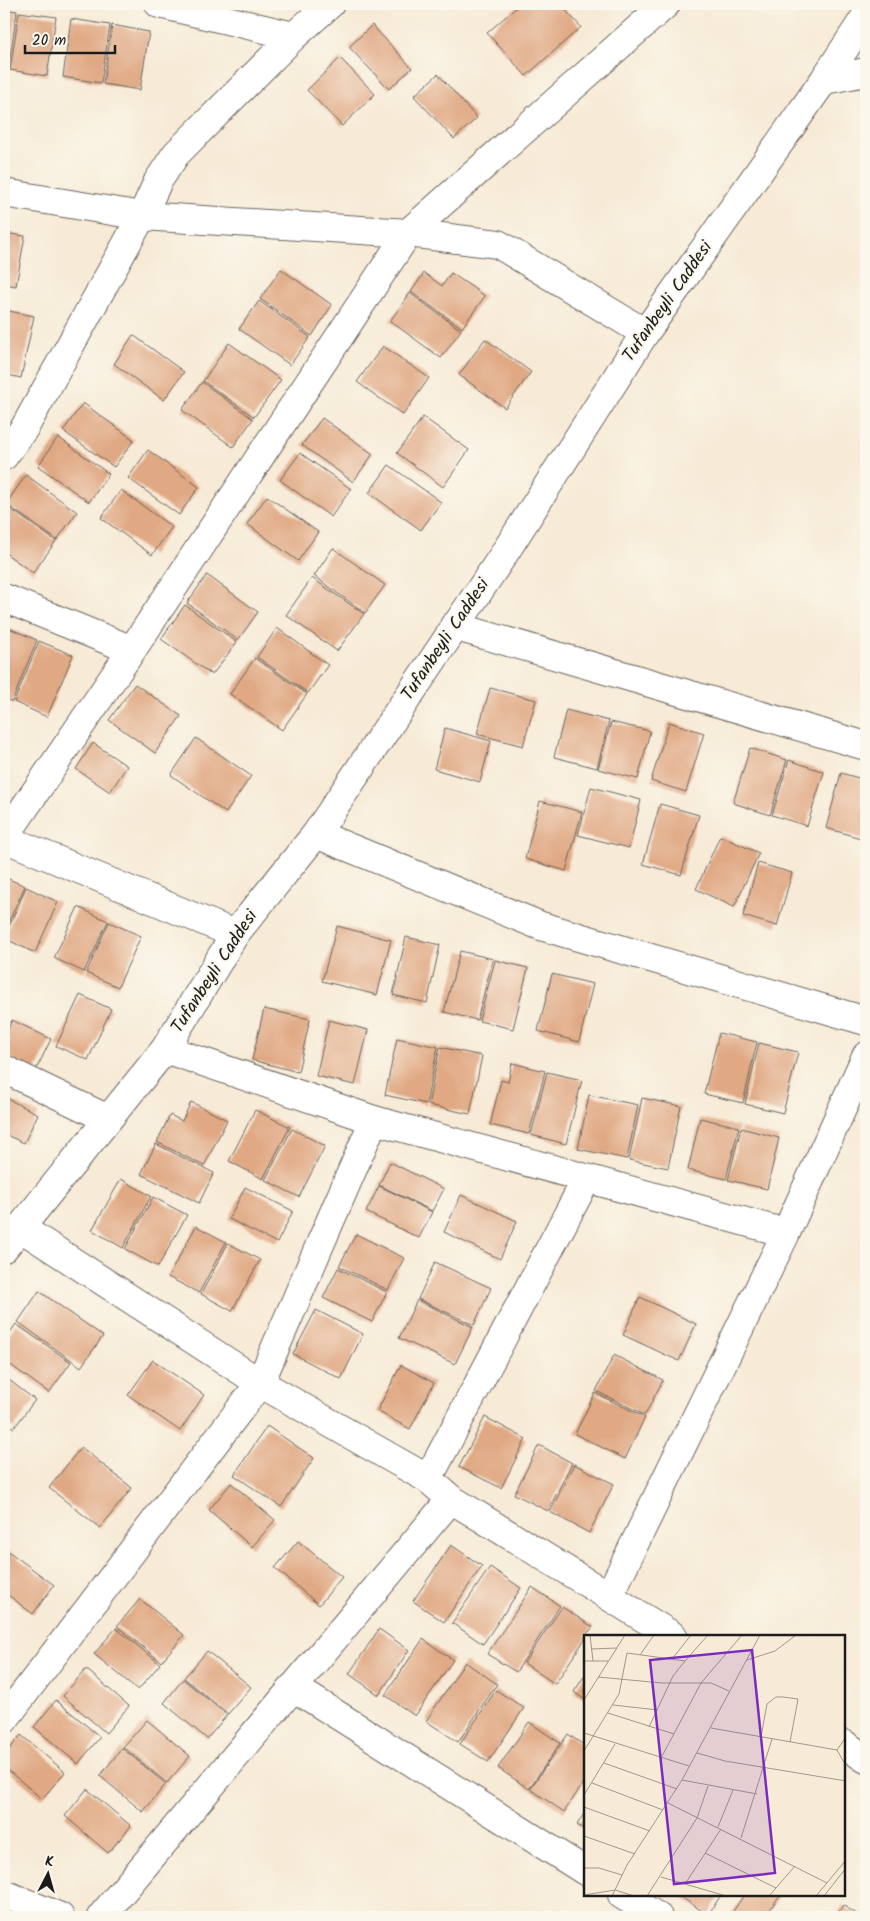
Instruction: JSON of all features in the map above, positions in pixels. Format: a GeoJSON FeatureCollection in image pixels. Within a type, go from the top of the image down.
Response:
{"type":"FeatureCollection","features":[{"type":"Feature","properties":{"kind":"street"},"geometry":{"type":"LineString","coordinates":[[4,456],[14,425],[142,216],[158,181],[176,154],[294,36],[330,4]]}},
{"type":"Feature","properties":{"kind":"street"},"geometry":{"type":"LineString","coordinates":[[235,934],[4,838],[132,650],[408,234],[666,4]]}},
{"type":"Feature","properties":{"kind":"street"},"geometry":{"type":"LineString","coordinates":[[175,5],[294,36]]}},
{"type":"Feature","properties":{"kind":"street","name":"Tufanbeyli Caddesi"},"geometry":{"type":"LineString","coordinates":[[12,1238],[165,1049],[235,934],[316,834],[507,549],[645,333],[824,80],[866,16]]}},
{"type":"Feature","properties":{"kind":"street"},"geometry":{"type":"LineString","coordinates":[[824,80],[866,72]]}},
{"type":"Feature","properties":{"kind":"street"},"geometry":{"type":"LineString","coordinates":[[4,193],[142,216],[408,234],[498,244],[645,333]]}},
{"type":"Feature","properties":{"kind":"street"},"geometry":{"type":"LineString","coordinates":[[4,598],[132,650]]}},
{"type":"Feature","properties":{"kind":"street"},"geometry":{"type":"LineString","coordinates":[[454,626],[866,746]]}},
{"type":"Feature","properties":{"kind":"street"},"geometry":{"type":"LineString","coordinates":[[316,834],[541,926],[866,1021]]}},
{"type":"Feature","properties":{"kind":"street"},"geometry":{"type":"LineString","coordinates":[[165,1049],[374,1120],[786,1233]]}},
{"type":"Feature","properties":{"kind":"street"},"geometry":{"type":"LineString","coordinates":[[609,1596],[786,1233],[866,1056]]}},
{"type":"Feature","properties":{"kind":"street"},"geometry":{"type":"LineString","coordinates":[[4,1069],[108,1119]]}},
{"type":"Feature","properties":{"kind":"street"},"geometry":{"type":"LineString","coordinates":[[4,1720],[260,1383],[374,1120]]}},
{"type":"Feature","properties":{"kind":"street"},"geometry":{"type":"LineString","coordinates":[[428,1479],[588,1178]]}},
{"type":"Feature","properties":{"kind":"street"},"geometry":{"type":"LineString","coordinates":[[12,1238],[428,1479],[451,1499],[671,1635]]}},
{"type":"Feature","properties":{"kind":"street"},"geometry":{"type":"LineString","coordinates":[[101,1917],[451,1499]]}},
{"type":"Feature","properties":{"kind":"street"},"geometry":{"type":"LineString","coordinates":[[293,1687],[584,1870]]}},
{"type":"Feature","properties":{"kind":"street"},"geometry":{"type":"LineString","coordinates":[[845,1745],[866,1758]]}},
{"type":"Feature","properties":{"kind":"street"},"geometry":{"type":"LineString","coordinates":[[4,1894],[60,1917]]}},
{"type":"Feature","properties":{"kind":"street"},"geometry":{"type":"LineString","coordinates":[[624,1896],[658,1917]]}},
{"type":"Feature","properties":{"kind":"building"},"geometry":{"type":"Polygon","coordinates":[[[520,4],[560,4],[581,27],[526,76],[487,33],[520,4]]]}},
{"type":"Feature","properties":{"kind":"building"},"geometry":{"type":"Polygon","coordinates":[[[4,9],[17,11],[8,70],[4,69],[4,9]]]}},
{"type":"Feature","properties":{"kind":"building"},"geometry":{"type":"Polygon","coordinates":[[[19,12],[56,17],[47,76],[10,70],[19,12]]]}},
{"type":"Feature","properties":{"kind":"building"},"geometry":{"type":"Polygon","coordinates":[[[71,19],[110,25],[101,83],[63,77],[71,19]]]}},
{"type":"Feature","properties":{"kind":"building"},"geometry":{"type":"Polygon","coordinates":[[[112,25],[149,32],[140,90],[103,84],[112,25]]]}},
{"type":"Feature","properties":{"kind":"building"},"geometry":{"type":"Polygon","coordinates":[[[372,25],[412,68],[389,89],[349,47],[372,25]]]}},
{"type":"Feature","properties":{"kind":"building"},"geometry":{"type":"Polygon","coordinates":[[[340,58],[375,94],[342,126],[307,90],[340,58]]]}},
{"type":"Feature","properties":{"kind":"building"},"geometry":{"type":"Polygon","coordinates":[[[438,74],[477,118],[454,139],[414,96],[438,74]]]}},
{"type":"Feature","properties":{"kind":"building"},"geometry":{"type":"Polygon","coordinates":[[[4,233],[25,236],[16,286],[4,284],[4,233]]]}},
{"type":"Feature","properties":{"kind":"building"},"geometry":{"type":"Polygon","coordinates":[[[281,269],[332,305],[312,336],[260,299],[281,269]]]}},
{"type":"Feature","properties":{"kind":"building"},"geometry":{"type":"Polygon","coordinates":[[[424,273],[442,286],[451,273],[485,296],[462,328],[411,292],[424,273]]]}},
{"type":"Feature","properties":{"kind":"building"},"geometry":{"type":"Polygon","coordinates":[[[410,293],[461,330],[441,358],[390,321],[410,293]]]}},
{"type":"Feature","properties":{"kind":"building"},"geometry":{"type":"Polygon","coordinates":[[[259,301],[310,337],[290,365],[239,329],[259,301]]]}},
{"type":"Feature","properties":{"kind":"building"},"geometry":{"type":"Polygon","coordinates":[[[4,310],[34,316],[21,378],[4,374],[4,310]]]}},
{"type":"Feature","properties":{"kind":"building"},"geometry":{"type":"Polygon","coordinates":[[[133,335],[184,372],[164,400],[114,364],[133,335]]]}},
{"type":"Feature","properties":{"kind":"building"},"geometry":{"type":"Polygon","coordinates":[[[485,339],[531,372],[505,408],[459,375],[485,339]]]}},
{"type":"Feature","properties":{"kind":"building"},"geometry":{"type":"Polygon","coordinates":[[[229,343],[281,380],[254,417],[203,381],[229,343]]]}},
{"type":"Feature","properties":{"kind":"building"},"geometry":{"type":"Polygon","coordinates":[[[383,346],[429,378],[403,415],[357,382],[383,346]]]}},
{"type":"Feature","properties":{"kind":"building"},"geometry":{"type":"Polygon","coordinates":[[[202,382],[253,419],[233,447],[182,410],[202,382]]]}},
{"type":"Feature","properties":{"kind":"building"},"geometry":{"type":"Polygon","coordinates":[[[83,403],[134,440],[114,467],[63,431],[83,403]]]}},
{"type":"Feature","properties":{"kind":"building"},"geometry":{"type":"Polygon","coordinates":[[[423,417],[469,450],[443,487],[397,453],[423,417]]]}},
{"type":"Feature","properties":{"kind":"building"},"geometry":{"type":"Polygon","coordinates":[[[322,418],[373,454],[353,482],[302,445],[322,418]]]}},
{"type":"Feature","properties":{"kind":"building"},"geometry":{"type":"Polygon","coordinates":[[[58,437],[109,474],[89,502],[38,466],[58,437]]]}},
{"type":"Feature","properties":{"kind":"building"},"geometry":{"type":"Polygon","coordinates":[[[148,450],[199,487],[179,515],[128,478],[148,450]]]}},
{"type":"Feature","properties":{"kind":"building"},"geometry":{"type":"Polygon","coordinates":[[[300,453],[351,489],[331,517],[280,480],[300,453]]]}},
{"type":"Feature","properties":{"kind":"building"},"geometry":{"type":"Polygon","coordinates":[[[389,465],[441,502],[421,530],[369,493],[389,465]]]}},
{"type":"Feature","properties":{"kind":"building"},"geometry":{"type":"Polygon","coordinates":[[[26,475],[77,512],[57,540],[6,504],[26,475]]]}},
{"type":"Feature","properties":{"kind":"building"},"geometry":{"type":"Polygon","coordinates":[[[121,490],[172,527],[152,555],[101,518],[121,490]]]}},
{"type":"Feature","properties":{"kind":"building"},"geometry":{"type":"Polygon","coordinates":[[[267,496],[318,532],[298,561],[247,524],[267,496]]]}},
{"type":"Feature","properties":{"kind":"building"},"geometry":{"type":"Polygon","coordinates":[[[5,505],[56,541],[33,573],[4,552],[5,505]]]}},
{"type":"Feature","properties":{"kind":"building"},"geometry":{"type":"Polygon","coordinates":[[[333,548],[385,585],[365,613],[314,576],[333,548]]]}},
{"type":"Feature","properties":{"kind":"building"},"geometry":{"type":"Polygon","coordinates":[[[207,575],[258,612],[238,640],[187,603],[207,575]]]}},
{"type":"Feature","properties":{"kind":"building"},"geometry":{"type":"Polygon","coordinates":[[[312,578],[364,614],[337,651],[286,615],[312,578]]]}},
{"type":"Feature","properties":{"kind":"building"},"geometry":{"type":"Polygon","coordinates":[[[185,605],[237,642],[212,675],[161,639],[185,605]]]}},
{"type":"Feature","properties":{"kind":"building"},"geometry":{"type":"Polygon","coordinates":[[[4,626],[37,640],[12,702],[4,698],[4,626]]]}},
{"type":"Feature","properties":{"kind":"building"},"geometry":{"type":"Polygon","coordinates":[[[277,628],[328,665],[308,693],[257,657],[277,628]]]}},
{"type":"Feature","properties":{"kind":"building"},"geometry":{"type":"Polygon","coordinates":[[[39,641],[73,655],[47,717],[14,702],[39,641]]]}},
{"type":"Feature","properties":{"kind":"building"},"geometry":{"type":"Polygon","coordinates":[[[255,658],[307,694],[282,730],[230,694],[255,658]]]}},
{"type":"Feature","properties":{"kind":"building"},"geometry":{"type":"Polygon","coordinates":[[[135,684],[181,716],[155,753],[109,720],[135,684]]]}},
{"type":"Feature","properties":{"kind":"building"},"geometry":{"type":"Polygon","coordinates":[[[490,688],[536,700],[523,746],[477,734],[490,688]]]}},
{"type":"Feature","properties":{"kind":"building"},"geometry":{"type":"Polygon","coordinates":[[[566,710],[609,721],[597,768],[554,757],[566,710]]]}},
{"type":"Feature","properties":{"kind":"building"},"geometry":{"type":"Polygon","coordinates":[[[611,722],[650,731],[638,779],[598,769],[611,722]]]}},
{"type":"Feature","properties":{"kind":"building"},"geometry":{"type":"Polygon","coordinates":[[[669,722],[704,733],[686,792],[651,781],[669,722]]]}},
{"type":"Feature","properties":{"kind":"building"},"geometry":{"type":"Polygon","coordinates":[[[445,728],[491,741],[480,782],[434,769],[445,728]]]}},
{"type":"Feature","properties":{"kind":"building"},"geometry":{"type":"Polygon","coordinates":[[[196,738],[251,776],[226,813],[171,775],[196,738]]]}},
{"type":"Feature","properties":{"kind":"building"},"geometry":{"type":"Polygon","coordinates":[[[93,743],[127,766],[110,792],[76,769],[93,743]]]}},
{"type":"Feature","properties":{"kind":"building"},"geometry":{"type":"Polygon","coordinates":[[[750,748],[787,760],[770,815],[733,803],[750,748]]]}},
{"type":"Feature","properties":{"kind":"building"},"geometry":{"type":"Polygon","coordinates":[[[789,760],[824,772],[807,826],[772,815],[789,760]]]}},
{"type":"Feature","properties":{"kind":"building"},"geometry":{"type":"Polygon","coordinates":[[[841,773],[866,780],[866,830],[864,839],[826,828],[841,773]]]}},
{"type":"Feature","properties":{"kind":"building"},"geometry":{"type":"Polygon","coordinates":[[[591,787],[641,800],[629,848],[578,835],[591,787]]]}},
{"type":"Feature","properties":{"kind":"building"},"geometry":{"type":"Polygon","coordinates":[[[540,801],[582,812],[566,871],[525,859],[540,801]]]}},
{"type":"Feature","properties":{"kind":"building"},"geometry":{"type":"Polygon","coordinates":[[[660,804],[699,815],[681,875],[643,864],[660,804]]]}},
{"type":"Feature","properties":{"kind":"building"},"geometry":{"type":"Polygon","coordinates":[[[720,836],[759,853],[734,907],[696,889],[720,836]]]}},
{"type":"Feature","properties":{"kind":"building"},"geometry":{"type":"Polygon","coordinates":[[[758,863],[792,873],[777,926],[743,916],[758,863]]]}},
{"type":"Feature","properties":{"kind":"building"},"geometry":{"type":"Polygon","coordinates":[[[4,877],[25,886],[4,932],[4,877]]]}},
{"type":"Feature","properties":{"kind":"building"},"geometry":{"type":"Polygon","coordinates":[[[26,887],[58,902],[35,953],[4,938],[26,887]]]}},
{"type":"Feature","properties":{"kind":"building"},"geometry":{"type":"Polygon","coordinates":[[[78,907],[108,921],[84,972],[54,958],[78,907]]]}},
{"type":"Feature","properties":{"kind":"building"},"geometry":{"type":"Polygon","coordinates":[[[109,922],[141,936],[118,987],[86,973],[109,922]]]}},
{"type":"Feature","properties":{"kind":"building"},"geometry":{"type":"Polygon","coordinates":[[[337,926],[391,940],[377,995],[322,981],[337,926]]]}},
{"type":"Feature","properties":{"kind":"building"},"geometry":{"type":"Polygon","coordinates":[[[406,937],[440,945],[427,1003],[393,995],[406,937]]]}},
{"type":"Feature","properties":{"kind":"building"},"geometry":{"type":"Polygon","coordinates":[[[460,951],[493,959],[477,1020],[444,1012],[460,951]]]}},
{"type":"Feature","properties":{"kind":"building"},"geometry":{"type":"Polygon","coordinates":[[[495,960],[528,968],[513,1029],[479,1021],[495,960]]]}},
{"type":"Feature","properties":{"kind":"building"},"geometry":{"type":"Polygon","coordinates":[[[552,974],[593,984],[579,1042],[538,1031],[552,974]]]}},
{"type":"Feature","properties":{"kind":"building"},"geometry":{"type":"Polygon","coordinates":[[[80,995],[111,1009],[88,1060],[56,1046],[80,995]]]}},
{"type":"Feature","properties":{"kind":"building"},"geometry":{"type":"Polygon","coordinates":[[[264,1009],[310,1019],[298,1072],[252,1060],[264,1009]]]}},
{"type":"Feature","properties":{"kind":"building"},"geometry":{"type":"Polygon","coordinates":[[[12,1020],[51,1039],[36,1070],[4,1055],[4,1038],[12,1020]]]}},
{"type":"Feature","properties":{"kind":"building"},"geometry":{"type":"Polygon","coordinates":[[[329,1020],[368,1030],[355,1085],[316,1076],[329,1020]]]}},
{"type":"Feature","properties":{"kind":"building"},"geometry":{"type":"Polygon","coordinates":[[[719,1033],[757,1042],[743,1103],[704,1094],[719,1033]]]}},
{"type":"Feature","properties":{"kind":"building"},"geometry":{"type":"Polygon","coordinates":[[[397,1038],[438,1047],[426,1104],[385,1095],[397,1038]]]}},
{"type":"Feature","properties":{"kind":"building"},"geometry":{"type":"Polygon","coordinates":[[[759,1043],[798,1052],[783,1113],[745,1104],[759,1043]]]}},
{"type":"Feature","properties":{"kind":"building"},"geometry":{"type":"Polygon","coordinates":[[[440,1047],[482,1056],[470,1114],[428,1105],[440,1047]]]}},
{"type":"Feature","properties":{"kind":"building"},"geometry":{"type":"Polygon","coordinates":[[[512,1063],[545,1071],[529,1134],[490,1125],[501,1080],[508,1082],[512,1063]]]}},
{"type":"Feature","properties":{"kind":"building"},"geometry":{"type":"Polygon","coordinates":[[[547,1072],[582,1080],[566,1144],[531,1135],[547,1072]]]}},
{"type":"Feature","properties":{"kind":"building"},"geometry":{"type":"Polygon","coordinates":[[[589,1095],[638,1105],[627,1159],[578,1149],[589,1095]]]}},
{"type":"Feature","properties":{"kind":"building"},"geometry":{"type":"Polygon","coordinates":[[[4,1097],[38,1114],[24,1143],[4,1134],[4,1097]]]}},
{"type":"Feature","properties":{"kind":"building"},"geometry":{"type":"Polygon","coordinates":[[[642,1098],[681,1106],[668,1168],[629,1160],[642,1098]]]}},
{"type":"Feature","properties":{"kind":"building"},"geometry":{"type":"Polygon","coordinates":[[[191,1102],[227,1120],[204,1166],[157,1142],[170,1115],[182,1121],[191,1102]]]}},
{"type":"Feature","properties":{"kind":"building"},"geometry":{"type":"Polygon","coordinates":[[[255,1110],[290,1127],[263,1179],[229,1161],[255,1110]]]}},
{"type":"Feature","properties":{"kind":"building"},"geometry":{"type":"Polygon","coordinates":[[[700,1118],[739,1127],[726,1179],[688,1170],[700,1118]]]}},
{"type":"Feature","properties":{"kind":"building"},"geometry":{"type":"Polygon","coordinates":[[[741,1128],[779,1138],[767,1189],[728,1180],[741,1128]]]}},
{"type":"Feature","properties":{"kind":"building"},"geometry":{"type":"Polygon","coordinates":[[[292,1129],[325,1146],[299,1197],[265,1180],[292,1129]]]}},
{"type":"Feature","properties":{"kind":"building"},"geometry":{"type":"Polygon","coordinates":[[[156,1144],[214,1173],[199,1203],[141,1174],[156,1144]]]}},
{"type":"Feature","properties":{"kind":"building"},"geometry":{"type":"Polygon","coordinates":[[[390,1162],[444,1189],[432,1211],[379,1185],[390,1162]]]}},
{"type":"Feature","properties":{"kind":"building"},"geometry":{"type":"Polygon","coordinates":[[[121,1179],[151,1196],[123,1248],[92,1230],[121,1179]]]}},
{"type":"Feature","properties":{"kind":"building"},"geometry":{"type":"Polygon","coordinates":[[[379,1186],[432,1212],[419,1238],[366,1212],[379,1186]]]}},
{"type":"Feature","properties":{"kind":"building"},"geometry":{"type":"Polygon","coordinates":[[[245,1187],[293,1211],[277,1243],[229,1219],[245,1187]]]}},
{"type":"Feature","properties":{"kind":"building"},"geometry":{"type":"Polygon","coordinates":[[[461,1195],[517,1221],[500,1259],[444,1232],[461,1195]]]}},
{"type":"Feature","properties":{"kind":"building"},"geometry":{"type":"Polygon","coordinates":[[[153,1197],[187,1215],[158,1267],[125,1249],[153,1197]]]}},
{"type":"Feature","properties":{"kind":"building"},"geometry":{"type":"Polygon","coordinates":[[[196,1226],[226,1242],[199,1293],[168,1277],[196,1226]]]}},
{"type":"Feature","properties":{"kind":"building"},"geometry":{"type":"Polygon","coordinates":[[[356,1234],[404,1258],[388,1290],[339,1266],[356,1234]]]}},
{"type":"Feature","properties":{"kind":"building"},"geometry":{"type":"Polygon","coordinates":[[[228,1243],[260,1260],[232,1311],[201,1294],[228,1243]]]}},
{"type":"Feature","properties":{"kind":"building"},"geometry":{"type":"Polygon","coordinates":[[[435,1262],[491,1288],[474,1325],[418,1299],[435,1262]]]}},
{"type":"Feature","properties":{"kind":"building"},"geometry":{"type":"Polygon","coordinates":[[[338,1268],[387,1292],[372,1322],[323,1298],[338,1268]]]}},
{"type":"Feature","properties":{"kind":"building"},"geometry":{"type":"Polygon","coordinates":[[[39,1291],[103,1336],[81,1367],[18,1322],[39,1291]]]}},
{"type":"Feature","properties":{"kind":"building"},"geometry":{"type":"Polygon","coordinates":[[[640,1297],[696,1324],[679,1361],[623,1335],[640,1297]]]}},
{"type":"Feature","properties":{"kind":"building"},"geometry":{"type":"Polygon","coordinates":[[[417,1300],[473,1327],[455,1364],[399,1338],[417,1300]]]}},
{"type":"Feature","properties":{"kind":"building"},"geometry":{"type":"Polygon","coordinates":[[[316,1310],[363,1334],[341,1379],[293,1354],[316,1310]]]}},
{"type":"Feature","properties":{"kind":"building"},"geometry":{"type":"Polygon","coordinates":[[[16,1324],[71,1362],[49,1393],[4,1360],[4,1341],[16,1324]]]}},
{"type":"Feature","properties":{"kind":"building"},"geometry":{"type":"Polygon","coordinates":[[[614,1355],[663,1380],[645,1415],[596,1391],[614,1355]]]}},
{"type":"Feature","properties":{"kind":"building"},"geometry":{"type":"Polygon","coordinates":[[[153,1360],[204,1395],[180,1431],[128,1395],[153,1360]]]}},
{"type":"Feature","properties":{"kind":"building"},"geometry":{"type":"Polygon","coordinates":[[[401,1365],[434,1383],[410,1429],[377,1411],[401,1365]]]}},
{"type":"Feature","properties":{"kind":"building"},"geometry":{"type":"Polygon","coordinates":[[[4,1376],[35,1400],[14,1428],[4,1421],[4,1376]]]}},
{"type":"Feature","properties":{"kind":"building"},"geometry":{"type":"Polygon","coordinates":[[[595,1393],[645,1417],[625,1459],[575,1434],[595,1393]]]}},
{"type":"Feature","properties":{"kind":"building"},"geometry":{"type":"Polygon","coordinates":[[[485,1417],[526,1439],[501,1488],[459,1467],[485,1417]]]}},
{"type":"Feature","properties":{"kind":"building"},"geometry":{"type":"Polygon","coordinates":[[[267,1426],[314,1458],[281,1507],[234,1475],[267,1426]]]}},
{"type":"Feature","properties":{"kind":"building"},"geometry":{"type":"Polygon","coordinates":[[[539,1445],[572,1463],[548,1511],[514,1494],[539,1445]]]}},
{"type":"Feature","properties":{"kind":"building"},"geometry":{"type":"Polygon","coordinates":[[[81,1447],[132,1488],[100,1528],[49,1488],[81,1447]]]}},
{"type":"Feature","properties":{"kind":"building"},"geometry":{"type":"Polygon","coordinates":[[[574,1464],[614,1484],[589,1533],[550,1512],[574,1464]]]}},
{"type":"Feature","properties":{"kind":"building"},"geometry":{"type":"Polygon","coordinates":[[[231,1483],[275,1520],[252,1547],[209,1510],[231,1483]]]}},
{"type":"Feature","properties":{"kind":"building"},"geometry":{"type":"Polygon","coordinates":[[[298,1541],[342,1577],[319,1605],[275,1568],[298,1541]]]}},
{"type":"Feature","properties":{"kind":"building"},"geometry":{"type":"Polygon","coordinates":[[[451,1545],[482,1566],[444,1622],[413,1601],[451,1545]]]}},
{"type":"Feature","properties":{"kind":"building"},"geometry":{"type":"Polygon","coordinates":[[[4,1548],[54,1585],[33,1614],[4,1592],[4,1548]]]}},
{"type":"Feature","properties":{"kind":"building"},"geometry":{"type":"Polygon","coordinates":[[[490,1567],[521,1588],[483,1644],[452,1623],[490,1567]]]}},
{"type":"Feature","properties":{"kind":"building"},"geometry":{"type":"Polygon","coordinates":[[[532,1587],[560,1606],[516,1672],[487,1654],[532,1587]]]}},
{"type":"Feature","properties":{"kind":"building"},"geometry":{"type":"Polygon","coordinates":[[[140,1599],[184,1635],[161,1662],[117,1626],[140,1599]]]}},
{"type":"Feature","properties":{"kind":"building"},"geometry":{"type":"Polygon","coordinates":[[[562,1607],[593,1627],[584,1635],[584,1640],[555,1684],[524,1663],[562,1607]]]}},
{"type":"Feature","properties":{"kind":"building"},"geometry":{"type":"Polygon","coordinates":[[[116,1628],[160,1664],[138,1690],[94,1654],[116,1628]]]}},
{"type":"Feature","properties":{"kind":"building"},"geometry":{"type":"Polygon","coordinates":[[[379,1629],[409,1650],[379,1695],[349,1674],[379,1629]]]}},
{"type":"Feature","properties":{"kind":"building"},"geometry":{"type":"Polygon","coordinates":[[[423,1639],[453,1660],[415,1716],[385,1695],[423,1639]]]}},
{"type":"Feature","properties":{"kind":"building"},"geometry":{"type":"Polygon","coordinates":[[[207,1651],[251,1687],[228,1714],[184,1678],[207,1651]]]}},
{"type":"Feature","properties":{"kind":"building"},"geometry":{"type":"Polygon","coordinates":[[[465,1662],[497,1684],[458,1742],[426,1721],[465,1662]]]}},
{"type":"Feature","properties":{"kind":"building"},"geometry":{"type":"Polygon","coordinates":[[[86,1669],[129,1706],[106,1733],[63,1696],[86,1669]]]}},
{"type":"Feature","properties":{"kind":"building"},"geometry":{"type":"Polygon","coordinates":[[[584,1677],[584,1699],[574,1692],[584,1677]]]}},
{"type":"Feature","properties":{"kind":"building"},"geometry":{"type":"Polygon","coordinates":[[[183,1679],[227,1715],[207,1739],[164,1703],[183,1679]]]}},
{"type":"Feature","properties":{"kind":"building"},"geometry":{"type":"Polygon","coordinates":[[[496,1690],[524,1708],[488,1762],[460,1744],[496,1690]]]}},
{"type":"Feature","properties":{"kind":"building"},"geometry":{"type":"Polygon","coordinates":[[[56,1700],[100,1737],[78,1764],[34,1727],[56,1700]]]}},
{"type":"Feature","properties":{"kind":"building"},"geometry":{"type":"Polygon","coordinates":[[[147,1720],[190,1756],[167,1783],[123,1747],[147,1720]]]}},
{"type":"Feature","properties":{"kind":"building"},"geometry":{"type":"Polygon","coordinates":[[[529,1722],[560,1743],[529,1789],[498,1768],[529,1722]]]}},
{"type":"Feature","properties":{"kind":"building"},"geometry":{"type":"Polygon","coordinates":[[[568,1734],[584,1745],[584,1782],[564,1812],[530,1789],[568,1734]]]}},
{"type":"Feature","properties":{"kind":"building"},"geometry":{"type":"Polygon","coordinates":[[[21,1735],[65,1772],[42,1799],[4,1767],[4,1756],[21,1735]]]}},
{"type":"Feature","properties":{"kind":"building"},"geometry":{"type":"Polygon","coordinates":[[[122,1748],[166,1784],[143,1812],[100,1776],[122,1748]]]}},
{"type":"Feature","properties":{"kind":"building"},"geometry":{"type":"Polygon","coordinates":[[[87,1789],[131,1826],[108,1853],[65,1816],[87,1789]]]}},
{"type":"Feature","properties":{"kind":"building"},"geometry":{"type":"Polygon","coordinates":[[[584,1814],[584,1829],[577,1825],[584,1814]]]}},
{"type":"Feature","properties":{"kind":"building"},"geometry":{"type":"Polygon","coordinates":[[[680,1896],[720,1896],[708,1915],[680,1896]]]}},
{"type":"Feature","properties":{"kind":"building"},"geometry":{"type":"Polygon","coordinates":[[[743,1896],[779,1896],[765,1917],[729,1917],[743,1896]]]}},
{"type":"Feature","properties":{"kind":"building"},"geometry":{"type":"Polygon","coordinates":[[[843,1905],[861,1917],[835,1917],[843,1905]]]}}]}
